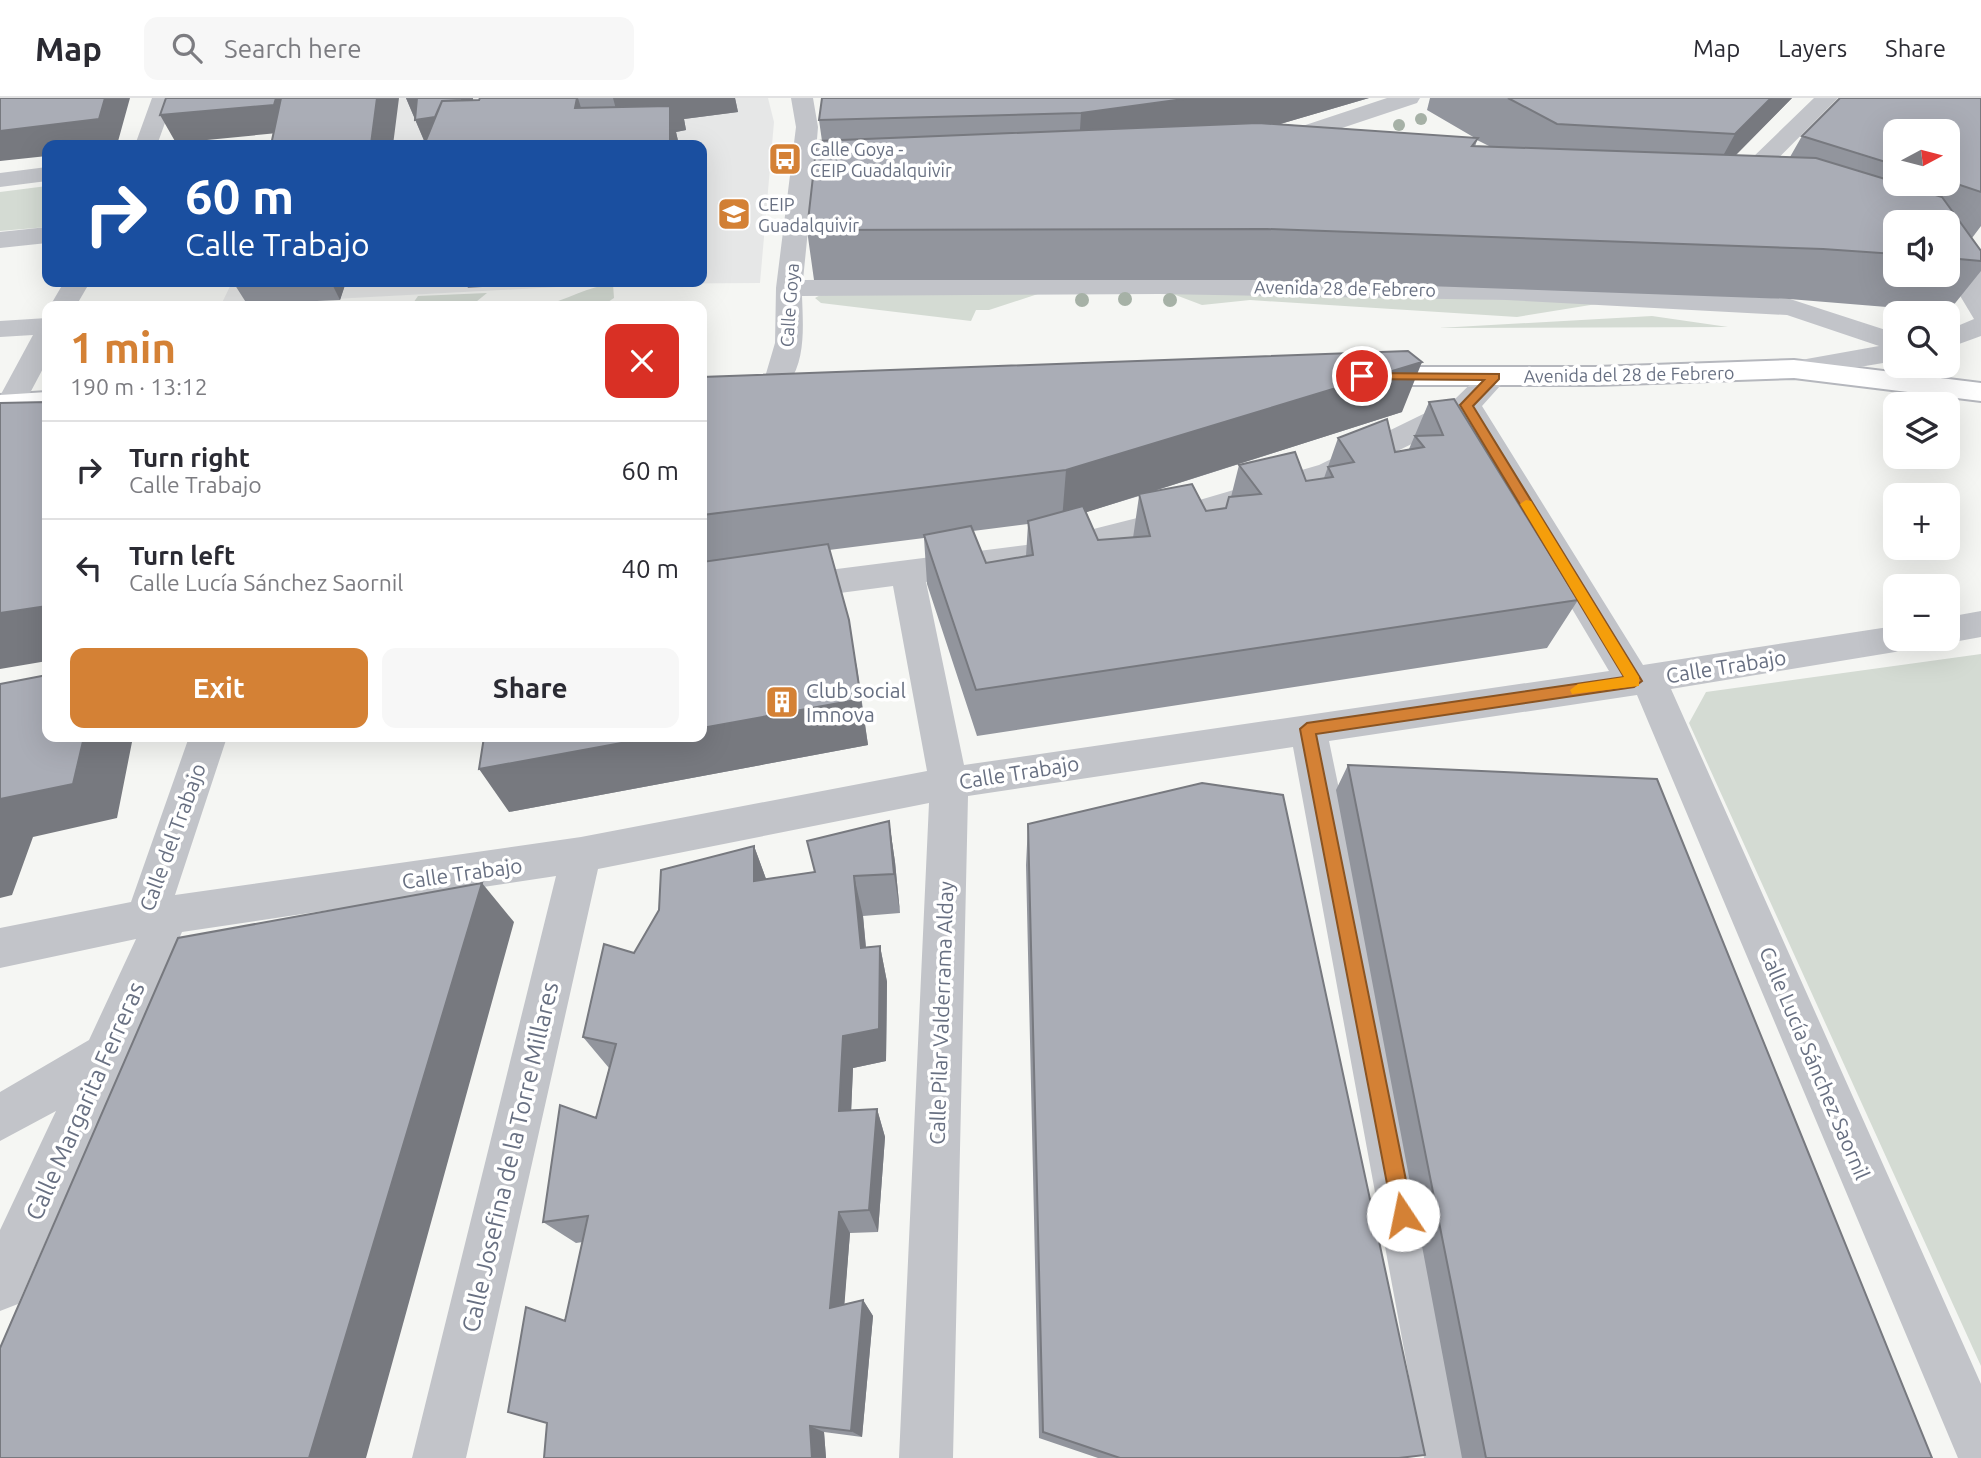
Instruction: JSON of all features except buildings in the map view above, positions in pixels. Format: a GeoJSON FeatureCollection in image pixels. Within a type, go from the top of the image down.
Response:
{"type":"FeatureCollection","features":[{"type":"Feature","properties":{"kind":"main road","name":"Avenida del 28 de Febrero"},"geometry":{"type":"LineString","coordinates":[[1344,376],[1596,376],[1883,365]]}},
{"type":"Feature","properties":{"kind":"main road"},"geometry":{"type":"LineString","coordinates":[[1918,378],[1981,408]]}},
{"type":"Feature","properties":{"kind":"main road"},"geometry":{"type":"LineString","coordinates":[[1932,378],[1981,393]]}},
{"type":"Feature","properties":{"kind":"main road"},"geometry":{"type":"LineString","coordinates":[[5,403],[42,401]]}},
{"type":"Feature","properties":{"kind":"street"},"geometry":{"type":"LineString","coordinates":[[148,140],[163,98]]}},
{"type":"Feature","properties":{"kind":"street"},"geometry":{"type":"LineString","coordinates":[[1294,164],[1253,156],[1409,98]]}},
{"type":"Feature","properties":{"kind":"street"},"geometry":{"type":"LineString","coordinates":[[1731,192],[1827,98]]}},
{"type":"Feature","properties":{"kind":"street"},"geometry":{"type":"LineString","coordinates":[[803,103],[827,101]]}},
{"type":"Feature","properties":{"kind":"street","name":"Calle Goya"},"geometry":{"type":"LineString","coordinates":[[780,377],[789,342],[789,288],[807,127],[803,103]]}},
{"type":"Feature","properties":{"kind":"street"},"geometry":{"type":"LineString","coordinates":[[0,180],[42,175]]}},
{"type":"Feature","properties":{"kind":"street"},"geometry":{"type":"LineString","coordinates":[[802,183],[895,181]]}},
{"type":"Feature","properties":{"kind":"street"},"geometry":{"type":"LineString","coordinates":[[1704,190],[1757,197]]}},
{"type":"Feature","properties":{"kind":"street"},"geometry":{"type":"LineString","coordinates":[[0,240],[42,236]]}},
{"type":"Feature","properties":{"kind":"street"},"geometry":{"type":"LineString","coordinates":[[1974,269],[1969,289],[1981,313]]}},
{"type":"Feature","properties":{"kind":"street","name":"Avenida 28 de Febrero"},"geometry":{"type":"LineString","coordinates":[[789,288],[1159,286],[1506,292],[1790,307],[1883,338]]}},
{"type":"Feature","properties":{"kind":"street"},"geometry":{"type":"LineString","coordinates":[[0,329],[42,326]]}},
{"type":"Feature","properties":{"kind":"street"},"geometry":{"type":"LineString","coordinates":[[1960,335],[1981,327]]}},
{"type":"Feature","properties":{"kind":"street"},"geometry":{"type":"LineString","coordinates":[[5,403],[42,343]]}},
{"type":"Feature","properties":{"kind":"street"},"geometry":{"type":"LineString","coordinates":[[707,597],[1034,555],[1147,527],[1331,472],[1466,405],[1495,376]]}},
{"type":"Feature","properties":{"kind":"street","name":"Calle Lucía Sánchez Saornil"},"geometry":{"type":"LineString","coordinates":[[1466,405],[1642,680],[1981,1447]]}},
{"type":"Feature","properties":{"kind":"street","name":"Calle Pilar Valderrama Alday"},"geometry":{"type":"LineString","coordinates":[[907,572],[949,783],[926,1458]]}},
{"type":"Feature","properties":{"kind":"street"},"geometry":{"type":"LineString","coordinates":[[1960,628],[1981,624]]}},
{"type":"Feature","properties":{"kind":"street","name":"Calle Trabajo"},"geometry":{"type":"LineString","coordinates":[[157,916],[581,855],[949,783],[1642,680],[1883,641]]}},
{"type":"Feature","properties":{"kind":"street"},"geometry":{"type":"LineString","coordinates":[[1307,729],[1451,1458]]}},
{"type":"Feature","properties":{"kind":"street","name":"Calle del Trabajo"},"geometry":{"type":"LineString","coordinates":[[0,948],[157,916],[207,742]]}},
{"type":"Feature","properties":{"kind":"street","name":"Calle Josefina de la Torre Millares"},"geometry":{"type":"LineString","coordinates":[[439,1458],[581,855]]}},
{"type":"Feature","properties":{"kind":"street","name":"Calle Margarita Ferreras"},"geometry":{"type":"LineString","coordinates":[[0,1286],[107,1054],[157,916]]}},
{"type":"Feature","properties":{"kind":"street"},"geometry":{"type":"LineString","coordinates":[[0,1118],[107,1054]]}},
{"type":"Feature","properties":{"kind":"shaded area","name":"CEIP Guadalquivir"},"geometry":{"type":"Polygon","coordinates":[[[294,98],[768,98],[774,122],[760,283],[707,283],[707,140],[287,140],[294,98]]]}},
{"type":"Feature","properties":{"kind":"shaded area"},"geometry":{"type":"Polygon","coordinates":[[[42,187],[42,227],[0,231],[0,192],[42,187]]]}},
{"type":"Feature","properties":{"kind":"shaded area","name":"CEIP Guadalquivir"},"geometry":{"type":"Polygon","coordinates":[[[230,287],[557,287],[296,301],[223,301],[230,287]]]}},
{"type":"Feature","properties":{"kind":"shaded area"},"geometry":{"type":"Polygon","coordinates":[[[595,287],[613,287],[614,298],[610,301],[557,301],[595,287]]]}},
{"type":"Feature","properties":{"kind":"shaded area"},"geometry":{"type":"Polygon","coordinates":[[[1047,291],[989,310],[976,310],[971,321],[821,303],[815,298],[826,292],[1047,291]]]}},
{"type":"Feature","properties":{"kind":"shaded area"},"geometry":{"type":"Polygon","coordinates":[[[1165,291],[1609,302],[1517,317],[1250,300],[1202,305],[1165,291]]]}},
{"type":"Feature","properties":{"kind":"shaded area"},"geometry":{"type":"Polygon","coordinates":[[[487,293],[477,301],[414,301],[418,296],[487,293]]]}},
{"type":"Feature","properties":{"kind":"shaded area"},"geometry":{"type":"Polygon","coordinates":[[[1652,316],[1728,327],[1438,328],[1652,316]]]}},
{"type":"Feature","properties":{"kind":"shaded area"},"geometry":{"type":"Polygon","coordinates":[[[1981,654],[1981,1366],[1689,723],[1706,692],[1981,654]]]}},
{"type":"Feature","properties":{"kind":"slow traffic"},"geometry":{"type":"LineString","coordinates":[[1526,504],[1634,681],[1578,690]]}},
{"type":"Feature","properties":{"kind":"place","name":"Calle Goya - CEIP Guadalquivir"},"geometry":{"type":"Point","coordinates":[785,159]}},
{"type":"Feature","properties":{"kind":"place","name":"CEIP Guadalquivir"},"geometry":{"type":"Point","coordinates":[734,214]}},
{"type":"Feature","properties":{"kind":"place","name":"Club social Imnova"},"geometry":{"type":"Point","coordinates":[782,702]}},
{"type":"Feature","properties":{"kind":"route"},"geometry":{"type":"LineString","coordinates":[[1362,376],[1495,376],[1466,405],[1634,681],[1307,729],[1403,1215]]}}]}
